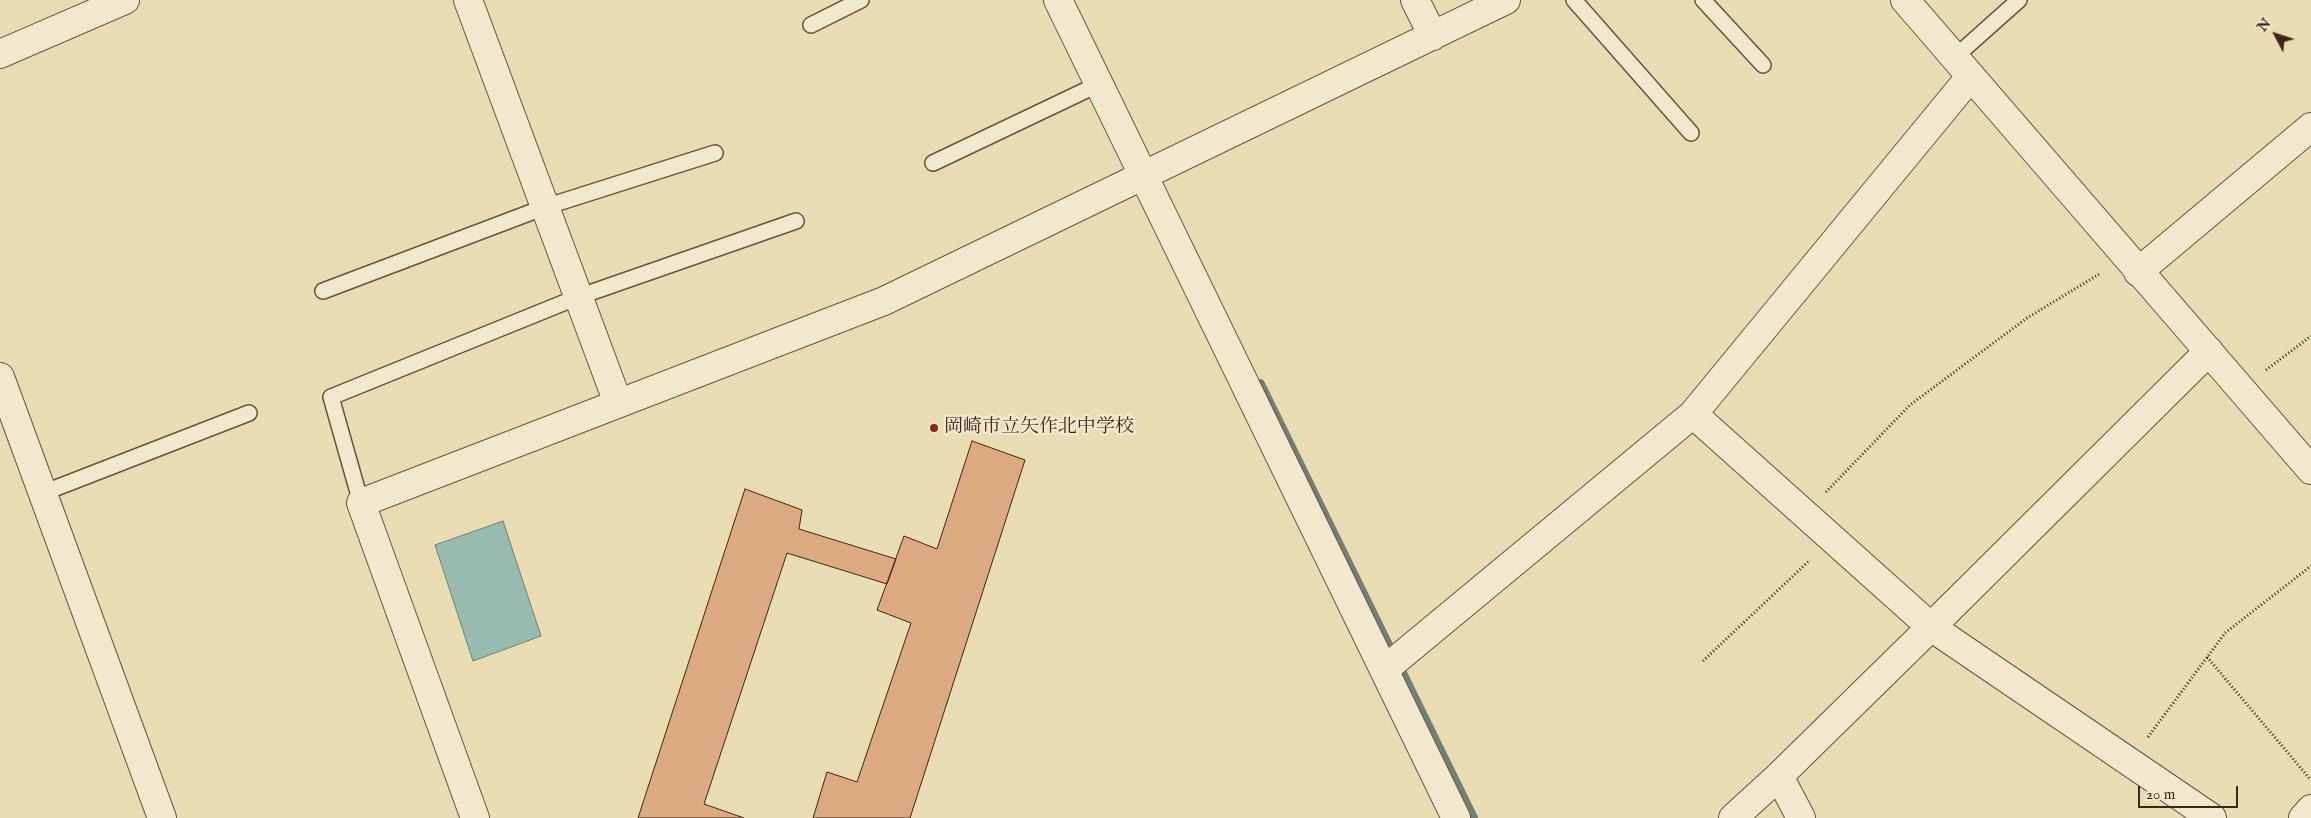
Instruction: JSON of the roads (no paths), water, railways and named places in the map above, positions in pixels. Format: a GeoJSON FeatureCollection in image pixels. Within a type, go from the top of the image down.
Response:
{"type":"FeatureCollection","features":[{"type":"Feature","properties":{"kind":"street"},"geometry":{"type":"LineString","coordinates":[[0,54],[125,0]]}},
{"type":"Feature","properties":{"kind":"street"},"geometry":{"type":"LineString","coordinates":[[468,0],[618,403]]}},
{"type":"Feature","properties":{"kind":"street"},"geometry":{"type":"LineString","coordinates":[[1058,0],[1456,818]]}},
{"type":"Feature","properties":{"kind":"street"},"geometry":{"type":"LineString","coordinates":[[1416,0],[1433,36]]}},
{"type":"Feature","properties":{"kind":"street"},"geometry":{"type":"LineString","coordinates":[[475,818],[360,503],[884,301],[1506,0]]}},
{"type":"Feature","properties":{"kind":"street"},"geometry":{"type":"LineString","coordinates":[[1905,0],[2311,470]]}},
{"type":"Feature","properties":{"kind":"street"},"geometry":{"type":"LineString","coordinates":[[1384,670],[1693,414],[1963,67]]}},
{"type":"Feature","properties":{"kind":"street"},"geometry":{"type":"LineString","coordinates":[[2132,264],[2311,127]]}},
{"type":"Feature","properties":{"kind":"street"},"geometry":{"type":"LineString","coordinates":[[1733,818],[1779,776],[1931,627],[2209,350]]}},
{"type":"Feature","properties":{"kind":"street"},"geometry":{"type":"LineString","coordinates":[[0,377],[162,818]]}},
{"type":"Feature","properties":{"kind":"street"},"geometry":{"type":"LineString","coordinates":[[1693,414],[1931,627],[2212,818]]}},
{"type":"Feature","properties":{"kind":"street"},"geometry":{"type":"LineString","coordinates":[[1779,776],[1801,818]]}},
{"type":"Feature","properties":{"kind":"street"},"geometry":{"type":"LineString","coordinates":[[2302,818],[2311,809]]}},
{"type":"Feature","properties":{"kind":"lane"},"geometry":{"type":"LineString","coordinates":[[811,26],[861,0]]}},
{"type":"Feature","properties":{"kind":"lane"},"geometry":{"type":"LineString","coordinates":[[1574,0],[1691,133]]}},
{"type":"Feature","properties":{"kind":"lane"},"geometry":{"type":"LineString","coordinates":[[1703,0],[1763,65]]}},
{"type":"Feature","properties":{"kind":"lane"},"geometry":{"type":"LineString","coordinates":[[1963,67],[2019,0]]}},
{"type":"Feature","properties":{"kind":"lane"},"geometry":{"type":"LineString","coordinates":[[933,163],[1099,84]]}},
{"type":"Feature","properties":{"kind":"lane"},"geometry":{"type":"LineString","coordinates":[[323,292],[545,207],[715,153]]}},
{"type":"Feature","properties":{"kind":"lane"},"geometry":{"type":"LineString","coordinates":[[360,503],[331,397],[578,297],[796,221]]}},
{"type":"Feature","properties":{"kind":"lane"},"geometry":{"type":"LineString","coordinates":[[43,493],[249,413]]}},
{"type":"Feature","properties":{"kind":"water"},"geometry":{"type":"Polygon","coordinates":[[[503,521],[541,636],[473,661],[435,545],[503,521]]]}},
{"type":"Feature","properties":{"kind":"waterway"},"geometry":{"type":"LineString","coordinates":[[1260,384],[1388,645]]}},
{"type":"Feature","properties":{"kind":"waterway"},"geometry":{"type":"LineString","coordinates":[[1402,673],[1473,818]]}},
{"type":"Feature","properties":{"kind":"place","name":"岡崎市立矢作北中学校"},"geometry":{"type":"Point","coordinates":[934,428]}}]}
